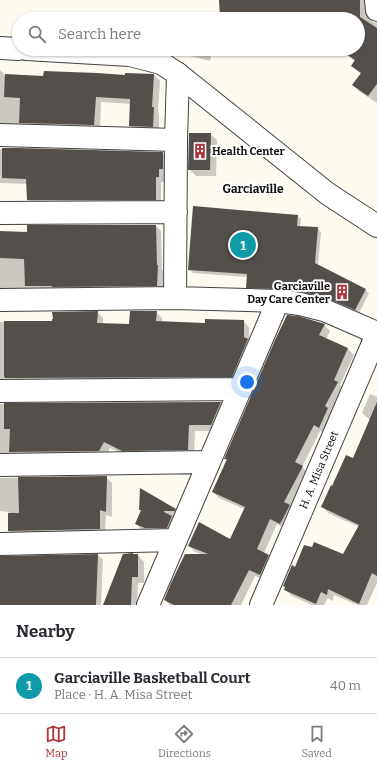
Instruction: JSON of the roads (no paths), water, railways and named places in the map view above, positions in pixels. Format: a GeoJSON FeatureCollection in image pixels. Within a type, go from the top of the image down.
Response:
{"type":"FeatureCollection","features":[{"type":"Feature","properties":{"kind":"street"},"geometry":{"type":"LineString","coordinates":[[376,0],[377,10]]}},
{"type":"Feature","properties":{"kind":"street"},"geometry":{"type":"LineString","coordinates":[[0,48],[12,49]]}},
{"type":"Feature","properties":{"kind":"street"},"geometry":{"type":"LineString","coordinates":[[134,56],[161,63],[178,74],[328,194],[377,226]]}},
{"type":"Feature","properties":{"kind":"street"},"geometry":{"type":"LineString","coordinates":[[175,298],[178,74]]}},
{"type":"Feature","properties":{"kind":"street"},"geometry":{"type":"LineString","coordinates":[[0,135],[176,140]]}},
{"type":"Feature","properties":{"kind":"street"},"geometry":{"type":"LineString","coordinates":[[0,213],[176,212]]}},
{"type":"Feature","properties":{"kind":"street"},"geometry":{"type":"LineString","coordinates":[[0,300],[175,298],[278,301],[300,304],[324,310],[377,334]]}},
{"type":"Feature","properties":{"kind":"street"},"geometry":{"type":"LineString","coordinates":[[148,605],[278,301]]}},
{"type":"Feature","properties":{"kind":"street","name":"H. A. Misa Street"},"geometry":{"type":"LineString","coordinates":[[261,605],[377,334]]}},
{"type":"Feature","properties":{"kind":"street"},"geometry":{"type":"LineString","coordinates":[[0,390],[241,389]]}},
{"type":"Feature","properties":{"kind":"street"},"geometry":{"type":"LineString","coordinates":[[0,465],[209,462]]}},
{"type":"Feature","properties":{"kind":"street"},"geometry":{"type":"LineString","coordinates":[[0,544],[176,540]]}},
{"type":"Feature","properties":{"kind":"place","name":"Health Center"},"geometry":{"type":"Point","coordinates":[200,151]}},
{"type":"Feature","properties":{"kind":"place","name":"Garciaville Basketball Court"},"geometry":{"type":"Point","coordinates":[243,245]}},
{"type":"Feature","properties":{"kind":"place","name":"Garciaville Day Care Center"},"geometry":{"type":"Point","coordinates":[342,292]}},
{"type":"Feature","properties":{"kind":"district","name":"Garciaville"},"geometry":{"type":"Point","coordinates":[253,189]}}]}
